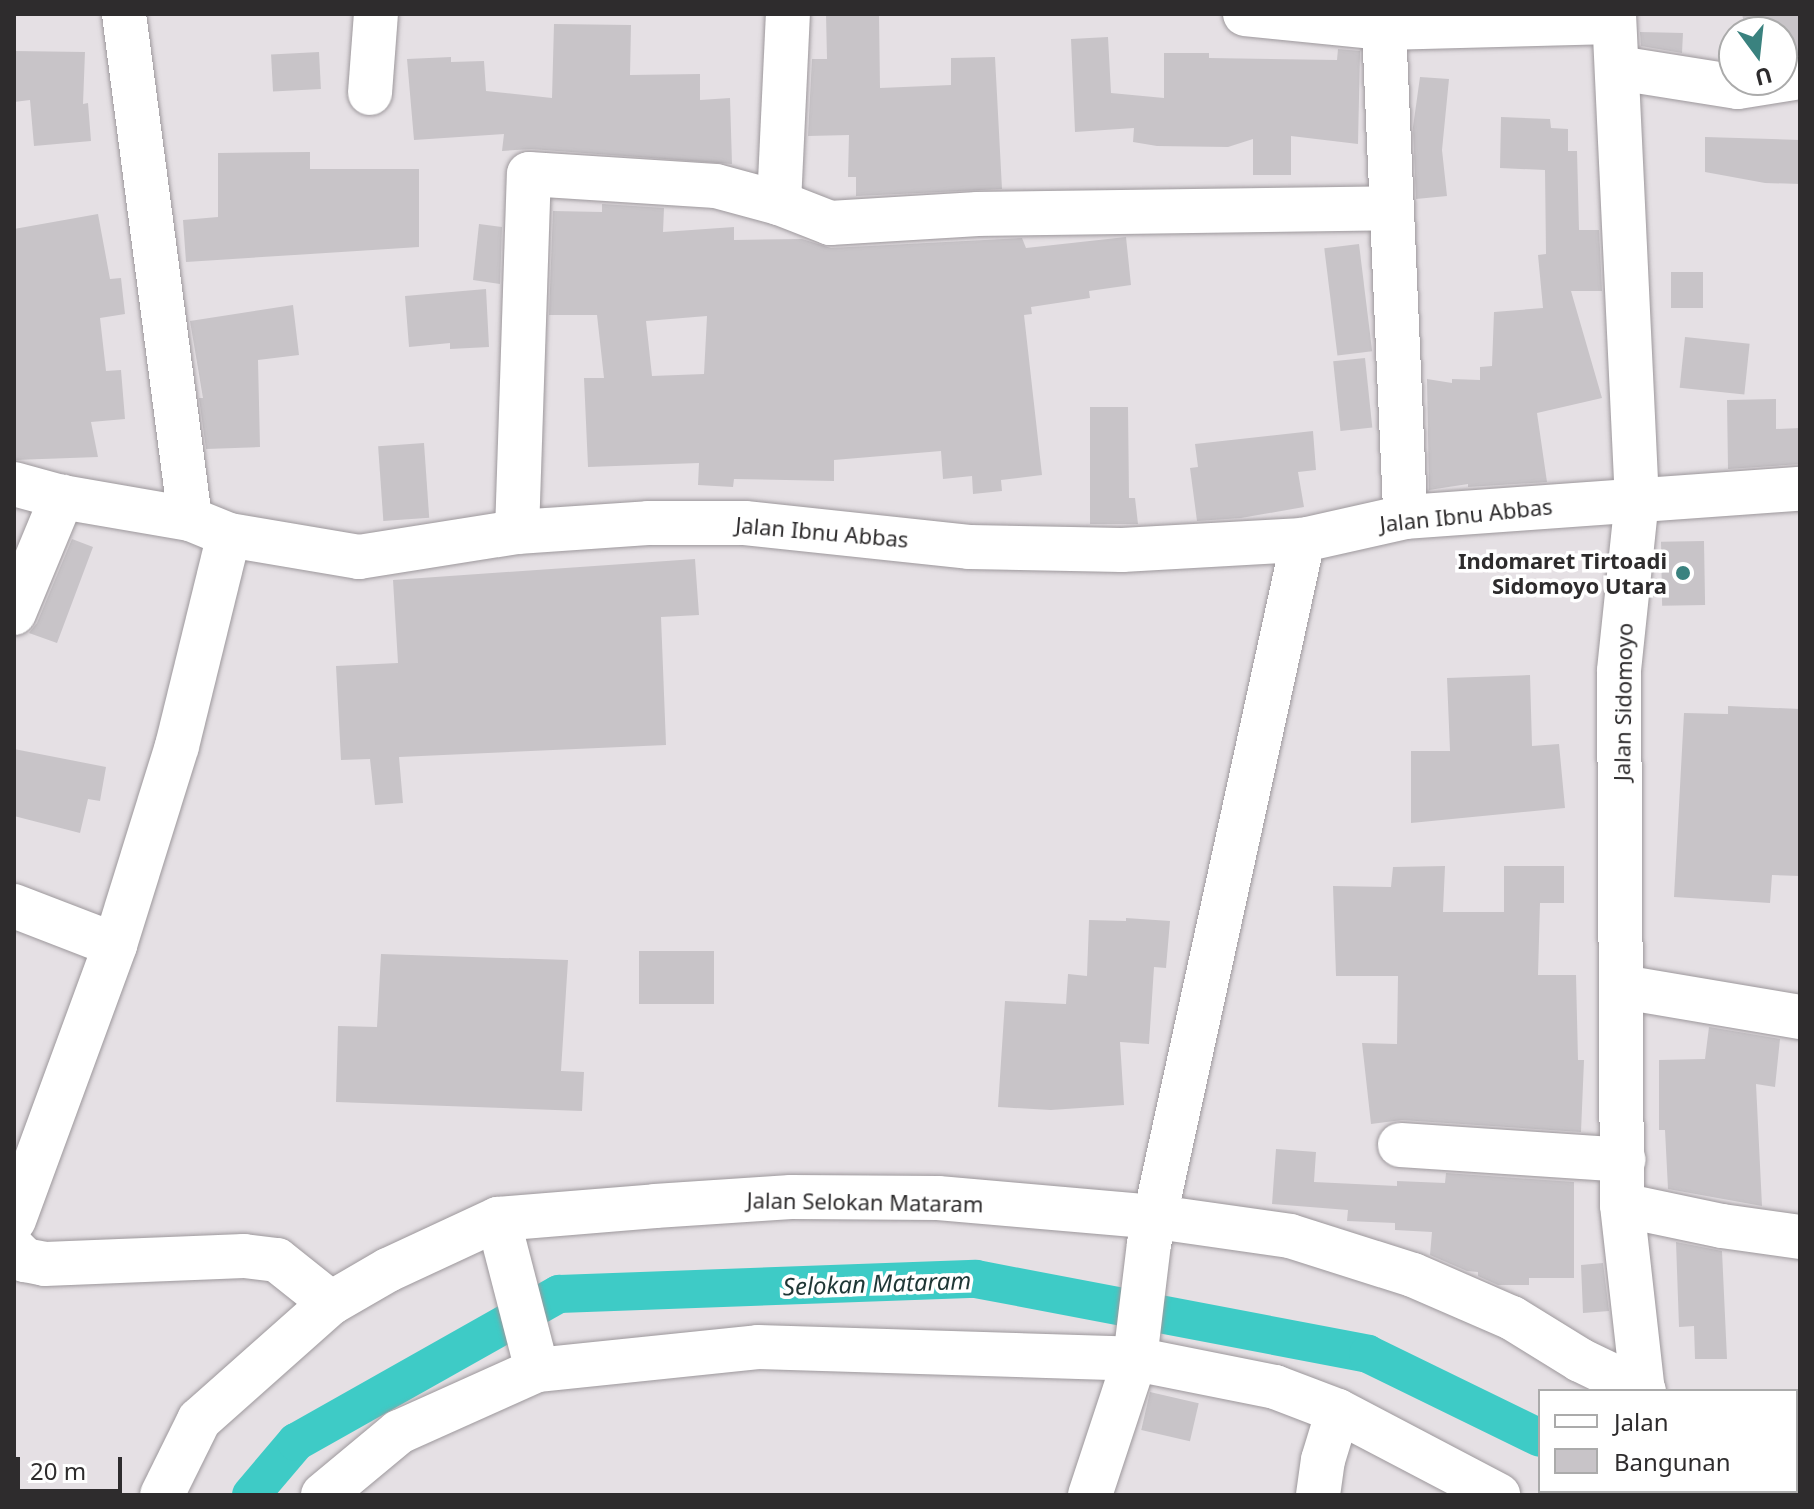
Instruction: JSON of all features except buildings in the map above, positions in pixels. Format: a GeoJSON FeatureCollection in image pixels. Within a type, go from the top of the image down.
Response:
{"type":"FeatureCollection","features":[{"type":"Feature","properties":{"kind":"street"},"geometry":{"type":"LineString","coordinates":[[14,1220],[115,945],[177,746],[210,527],[124,14]]}},
{"type":"Feature","properties":{"kind":"street"},"geometry":{"type":"LineString","coordinates":[[370,93],[376,14]]}},
{"type":"Feature","properties":{"kind":"street"},"geometry":{"type":"LineString","coordinates":[[779,203],[788,14]]}},
{"type":"Feature","properties":{"kind":"street"},"geometry":{"type":"LineString","coordinates":[[1245,14],[1384,28],[1614,18]]}},
{"type":"Feature","properties":{"kind":"street","name":"Jalan Sidomoyo"},"geometry":{"type":"LineString","coordinates":[[1614,18],[1637,499],[1619,671],[1622,1205],[1643,1389]]}},
{"type":"Feature","properties":{"kind":"street"},"geometry":{"type":"LineString","coordinates":[[1384,28],[1405,517]]}},
{"type":"Feature","properties":{"kind":"street"},"geometry":{"type":"LineString","coordinates":[[1618,68],[1738,87],[1800,77]]}},
{"type":"Feature","properties":{"kind":"street"},"geometry":{"type":"LineString","coordinates":[[517,532],[529,174],[716,186],[779,203],[830,223],[978,214],[1390,208]]}},
{"type":"Feature","properties":{"kind":"street","name":"Jalan Ibnu Abbas"},"geometry":{"type":"LineString","coordinates":[[14,484],[62,497],[359,557],[517,532],[648,523],[745,523],[969,547],[1122,550],[1303,540],[1405,517],[1800,489]]}},
{"type":"Feature","properties":{"kind":"street"},"geometry":{"type":"LineString","coordinates":[[14,613],[62,497]]}},
{"type":"Feature","properties":{"kind":"street"},"geometry":{"type":"LineString","coordinates":[[1090,1495],[1135,1359],[1153,1231],[1303,540]]}},
{"type":"Feature","properties":{"kind":"street"},"geometry":{"type":"LineString","coordinates":[[14,906],[115,945]]}},
{"type":"Feature","properties":{"kind":"street"},"geometry":{"type":"LineString","coordinates":[[1623,987],[1800,1017]]}},
{"type":"Feature","properties":{"kind":"street"},"geometry":{"type":"LineString","coordinates":[[1400,1145],[1623,1160]]}},
{"type":"Feature","properties":{"kind":"street","name":"Jalan Selokan Mataram"},"geometry":{"type":"LineString","coordinates":[[162,1495],[199,1420],[331,1303],[388,1270],[500,1232],[791,1197],[938,1198],[1153,1231],[1290,1236],[1413,1275],[1512,1318],[1580,1360],[1639,1389]]}},
{"type":"Feature","properties":{"kind":"street"},"geometry":{"type":"LineString","coordinates":[[1622,1205],[1722,1226],[1800,1237]]}},
{"type":"Feature","properties":{"kind":"street"},"geometry":{"type":"LineString","coordinates":[[500,1232],[533,1350]]}},
{"type":"Feature","properties":{"kind":"street"},"geometry":{"type":"LineString","coordinates":[[14,1249],[25,1260],[45,1264],[244,1256],[277,1260],[331,1303]]}},
{"type":"Feature","properties":{"kind":"street"},"geometry":{"type":"LineString","coordinates":[[323,1495],[399,1432],[533,1350],[758,1347],[1135,1359],[1275,1387],[1338,1411],[1498,1495]]}},
{"type":"Feature","properties":{"kind":"street"},"geometry":{"type":"LineString","coordinates":[[1318,1495],[1323,1460],[1338,1411]]}},
{"type":"Feature","properties":{"kind":"waterway","name":"Selokan Mataram"},"geometry":{"type":"LineString","coordinates":[[251,1495],[296,1442],[559,1294],[976,1279],[1368,1354],[1538,1437]]}},
{"type":"Feature","properties":{"kind":"place","name":"Indomaret Tirtoadi Sidomoyo Utara"},"geometry":{"type":"Point","coordinates":[1683,573]}}]}
